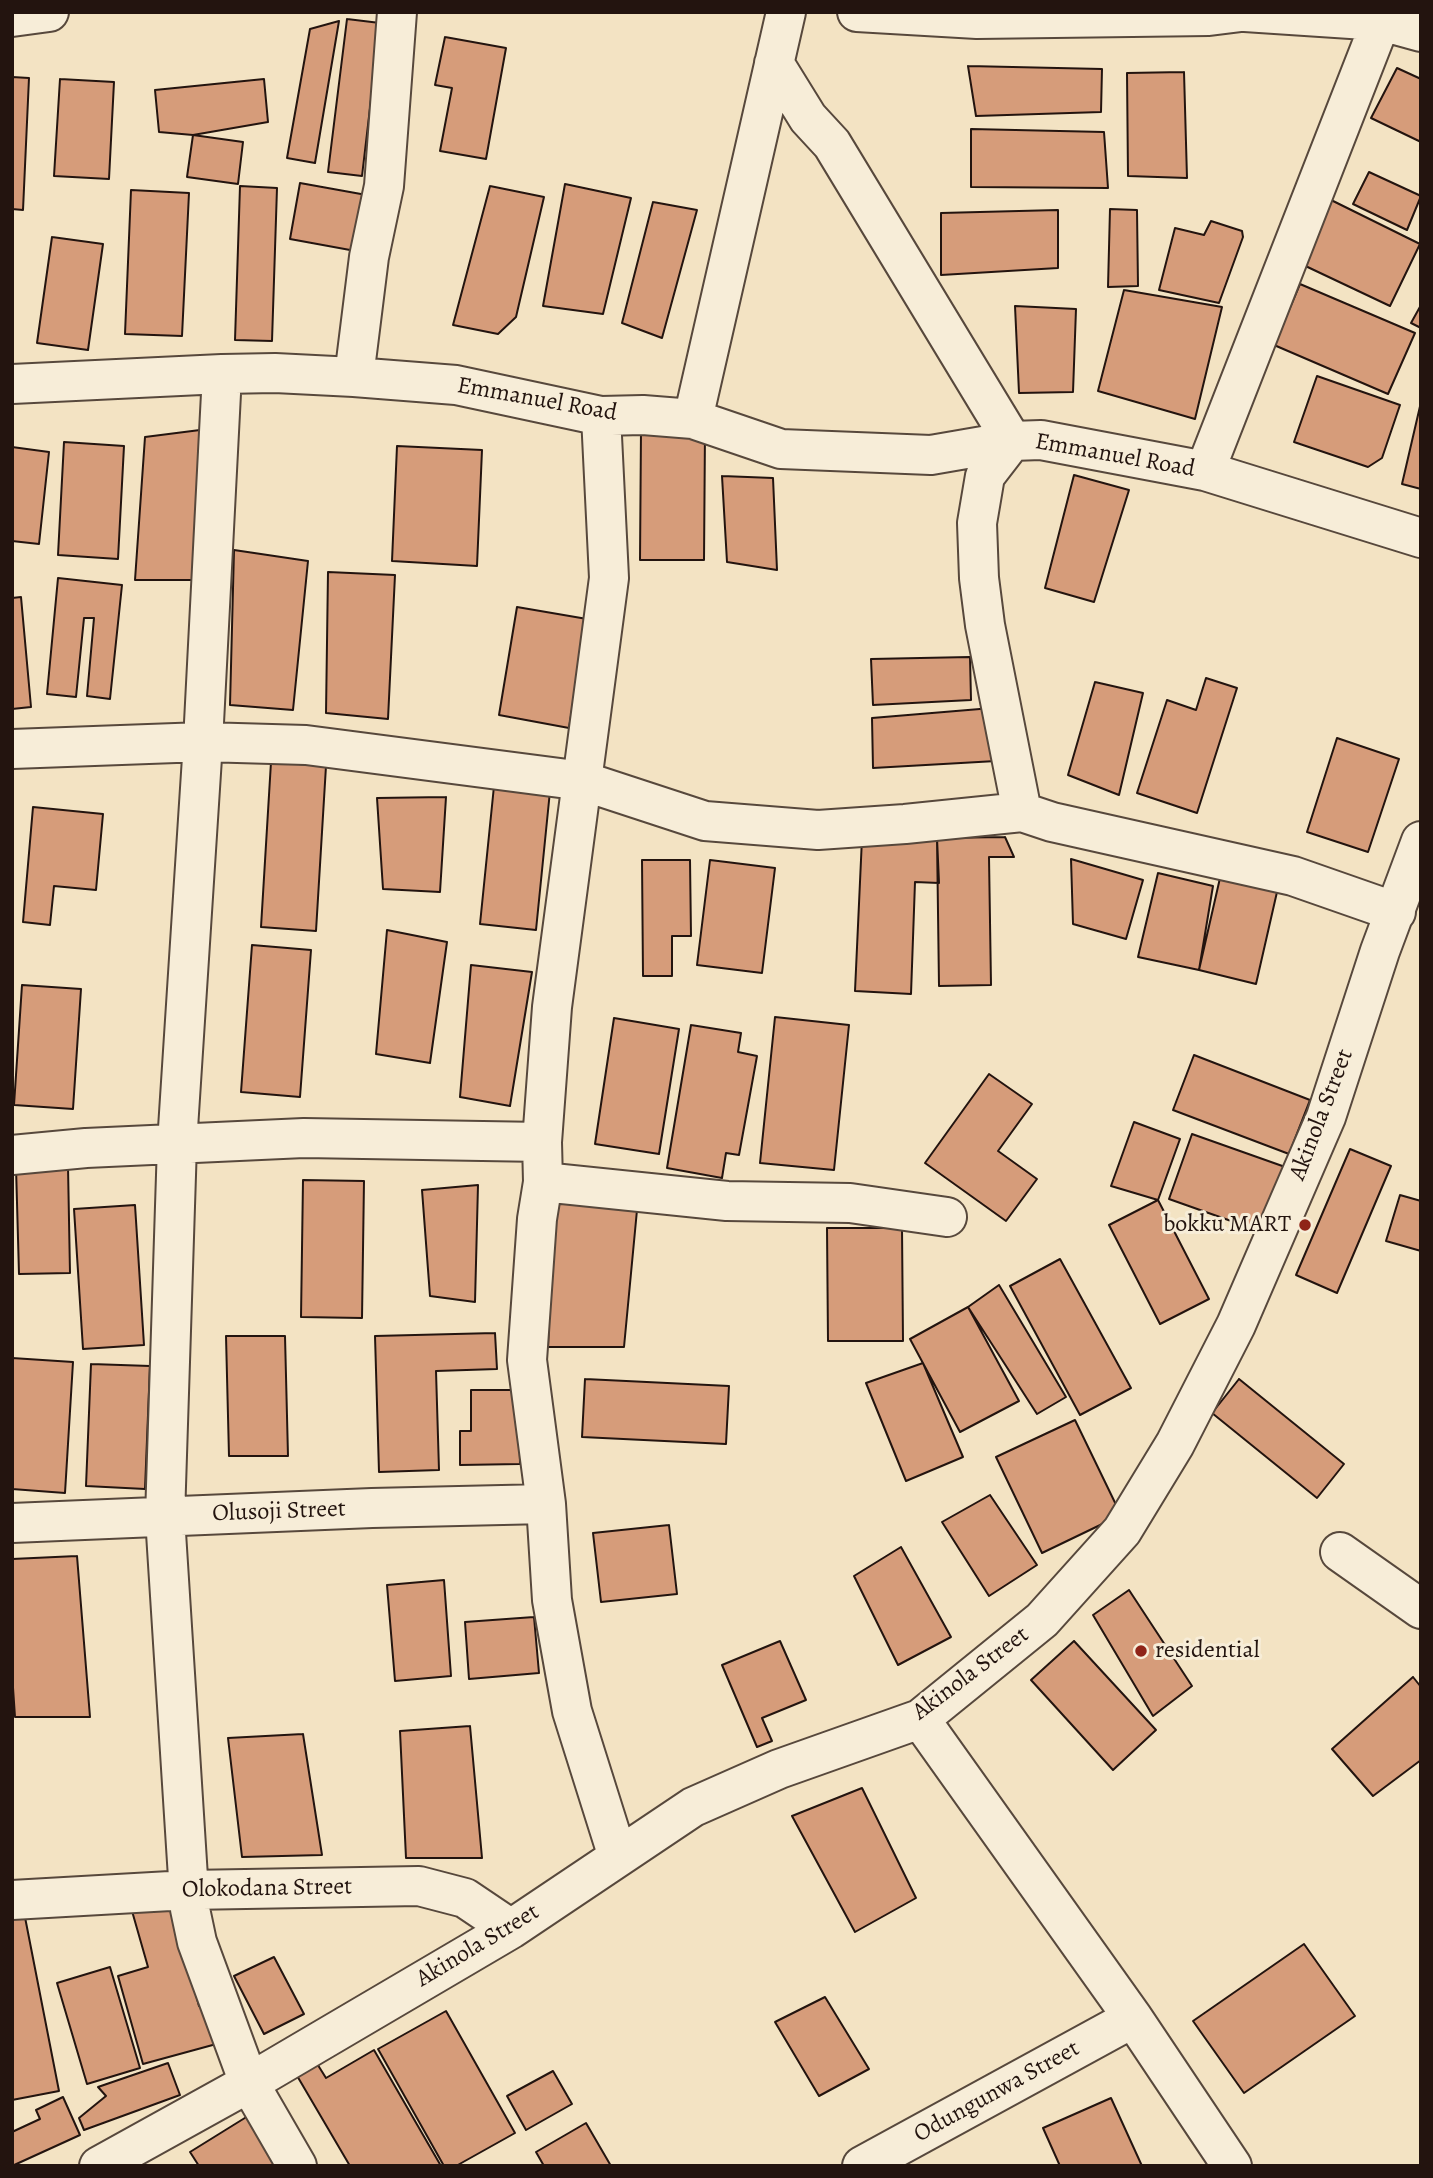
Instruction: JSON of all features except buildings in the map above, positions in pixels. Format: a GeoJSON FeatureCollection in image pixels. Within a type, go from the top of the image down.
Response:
{"type":"FeatureCollection","features":[{"type":"Feature","properties":{"kind":"street"},"geometry":{"type":"LineString","coordinates":[[12,17],[50,12]]}},
{"type":"Feature","properties":{"kind":"street"},"geometry":{"type":"LineString","coordinates":[[354,377],[369,257],[384,186],[397,12]]}},
{"type":"Feature","properties":{"kind":"street"},"geometry":{"type":"LineString","coordinates":[[693,419],[786,12]]}},
{"type":"Feature","properties":{"kind":"street"},"geometry":{"type":"LineString","coordinates":[[857,12],[977,19],[1226,13],[1381,21],[1421,32]]}},
{"type":"Feature","properties":{"kind":"street"},"geometry":{"type":"LineString","coordinates":[[1205,471],[1381,21]]}},
{"type":"Feature","properties":{"kind":"street"},"geometry":{"type":"LineString","coordinates":[[774,63],[808,118],[832,144],[1012,441],[985,476],[977,523],[979,578],[985,625],[1022,812]]}},
{"type":"Feature","properties":{"kind":"street","name":"Emmanuel Road"},"geometry":{"type":"LineString","coordinates":[[12,384],[222,374],[275,373],[354,377],[456,385],[601,416],[643,415],[693,419],[781,449],[931,455],[1012,441],[1041,440],[1205,471],[1421,538]]}},
{"type":"Feature","properties":{"kind":"street"},"geometry":{"type":"LineString","coordinates":[[222,374],[203,741],[177,1144],[165,1517],[188,1890],[197,1942],[249,2083],[296,2166]]}},
{"type":"Feature","properties":{"kind":"street"},"geometry":{"type":"LineString","coordinates":[[601,416],[609,578],[552,1007],[542,1142],[543,1182],[537,1219],[527,1360],[546,1504],[552,1600],[572,1711],[618,1857]]}},
{"type":"Feature","properties":{"kind":"street"},"geometry":{"type":"LineString","coordinates":[[12,749],[203,741],[306,745],[583,781],[705,821],[818,830],[1022,812],[1052,822],[1293,876],[1396,912]]}},
{"type":"Feature","properties":{"kind":"street","name":"Akinola Street"},"geometry":{"type":"LineString","coordinates":[[99,2166],[249,2083],[511,1929],[693,1807],[779,1769],[920,1719],[1042,1620],[1122,1531],[1175,1444],[1236,1325],[1326,1117],[1380,951],[1421,841]]}},
{"type":"Feature","properties":{"kind":"street"},"geometry":{"type":"LineString","coordinates":[[12,1155],[304,1138],[542,1142]]}},
{"type":"Feature","properties":{"kind":"street"},"geometry":{"type":"LineString","coordinates":[[543,1182],[727,1201],[850,1203],[947,1217]]}},
{"type":"Feature","properties":{"kind":"street","name":"Olusoji Street"},"geometry":{"type":"LineString","coordinates":[[12,1523],[546,1504]]}},
{"type":"Feature","properties":{"kind":"street"},"geometry":{"type":"LineString","coordinates":[[1340,1552],[1421,1609]]}},
{"type":"Feature","properties":{"kind":"street"},"geometry":{"type":"LineString","coordinates":[[920,1719],[1133,2018],[1232,2166]]}},
{"type":"Feature","properties":{"kind":"street","name":"Olokodana Street"},"geometry":{"type":"LineString","coordinates":[[12,1900],[188,1890],[419,1886],[465,1898],[511,1929]]}},
{"type":"Feature","properties":{"kind":"street","name":"Odungunwa Street"},"geometry":{"type":"LineString","coordinates":[[862,2166],[1133,2018]]}},
{"type":"Feature","properties":{"kind":"place","name":"bokku MART"},"geometry":{"type":"Point","coordinates":[1305,1225]}},
{"type":"Feature","properties":{"kind":"place","name":"residential"},"geometry":{"type":"Point","coordinates":[1141,1651]}}]}
